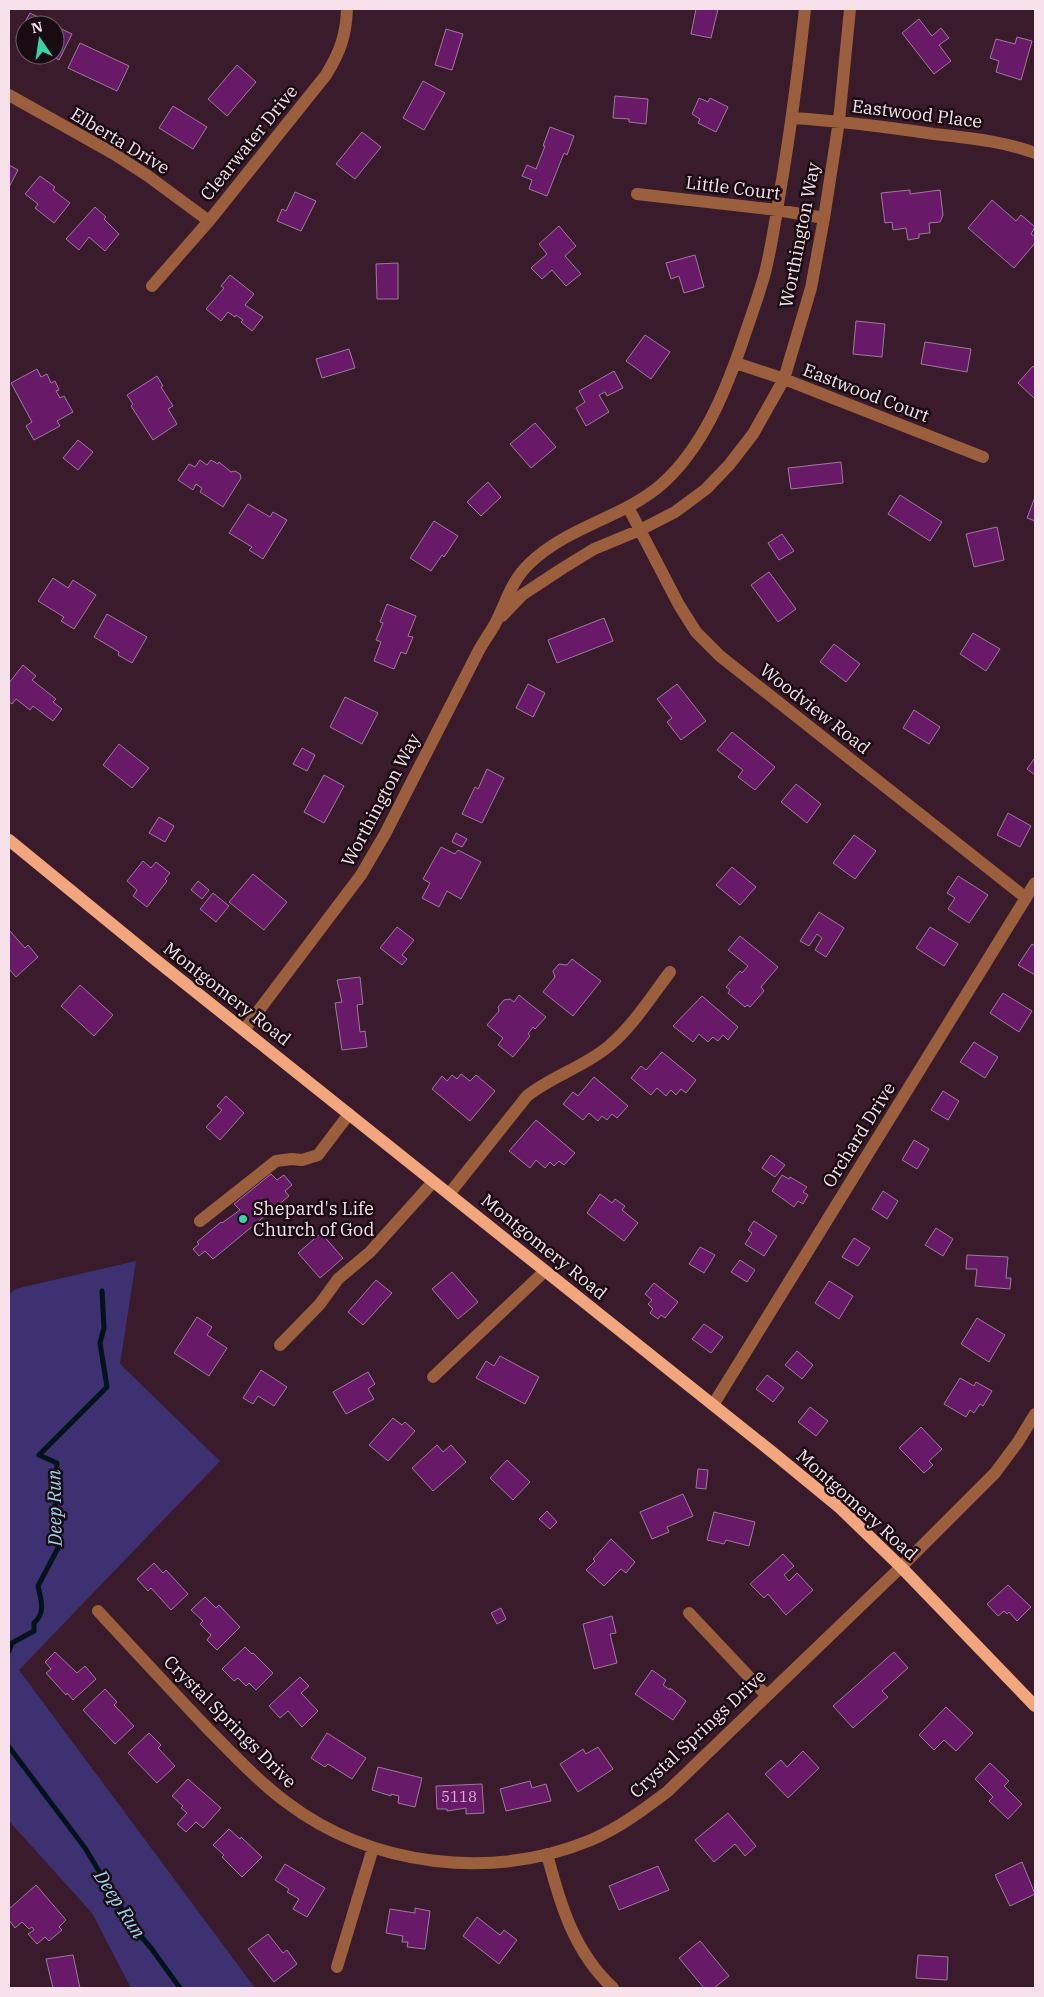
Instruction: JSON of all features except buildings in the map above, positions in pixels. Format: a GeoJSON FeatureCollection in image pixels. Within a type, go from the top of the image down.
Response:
{"type":"FeatureCollection","features":[{"type":"Feature","properties":{"kind":"main road","name":"Montgomery Road"},"geometry":{"type":"LineString","coordinates":[[9,840],[839,1507],[1035,1706]]}},
{"type":"Feature","properties":{"kind":"street","name":"Clearwater Drive"},"geometry":{"type":"LineString","coordinates":[[152,286],[209,221],[326,75],[338,55],[344,37],[347,9]]}},
{"type":"Feature","properties":{"kind":"street","name":"Worthington Way"},"geometry":{"type":"LineString","coordinates":[[244,1030],[361,875],[385,834],[479,650],[495,624],[512,585],[528,565],[548,548],[580,528],[628,507],[661,484],[681,464],[696,443],[718,404],[736,363],[765,272],[793,118],[805,9]]}},
{"type":"Feature","properties":{"kind":"street","name":"Worthington Way"},"geometry":{"type":"LineString","coordinates":[[495,624],[522,595],[538,583],[594,549],[640,530],[675,512],[706,490],[729,465],[753,434],[784,379],[811,288],[839,121],[850,9]]}},
{"type":"Feature","properties":{"kind":"street","name":"Elberta Drive"},"geometry":{"type":"LineString","coordinates":[[9,95],[114,154],[148,176],[209,221]]}},
{"type":"Feature","properties":{"kind":"street","name":"Eastwood Place"},"geometry":{"type":"LineString","coordinates":[[793,118],[839,121],[989,141],[1020,147],[1035,153]]}},
{"type":"Feature","properties":{"kind":"street","name":"Little Court"},"geometry":{"type":"LineString","coordinates":[[637,194],[777,210],[824,218]]}},
{"type":"Feature","properties":{"kind":"street","name":"Eastwood Court"},"geometry":{"type":"LineString","coordinates":[[736,363],[784,379],[983,457]]}},
{"type":"Feature","properties":{"kind":"street","name":"Woodview Road"},"geometry":{"type":"LineString","coordinates":[[628,507],[679,605],[696,632],[720,656],[1026,898]]}},
{"type":"Feature","properties":{"kind":"street","name":"Orchard Drive"},"geometry":{"type":"LineString","coordinates":[[713,1405],[1035,883]]}},
{"type":"Feature","properties":{"kind":"street"},"geometry":{"type":"LineString","coordinates":[[449,1194],[527,1096],[543,1084],[594,1057],[608,1047],[622,1034],[670,972]]}},
{"type":"Feature","properties":{"kind":"street"},"geometry":{"type":"LineString","coordinates":[[200,1221],[276,1161],[302,1160],[318,1155],[349,1114]]}},
{"type":"Feature","properties":{"kind":"street"},"geometry":{"type":"LineString","coordinates":[[280,1345],[320,1304],[338,1279],[370,1252],[433,1182]]}},
{"type":"Feature","properties":{"kind":"street"},"geometry":{"type":"LineString","coordinates":[[433,1377],[545,1271]]}},
{"type":"Feature","properties":{"kind":"street","name":"Crystal Springs Drive"},"geometry":{"type":"LineString","coordinates":[[98,1611],[181,1700],[266,1786],[312,1820],[373,1848],[419,1859],[451,1863],[492,1863],[547,1854],[591,1839],[636,1816],[667,1792],[995,1473],[1018,1442],[1035,1414]]}},
{"type":"Feature","properties":{"kind":"street"},"geometry":{"type":"LineString","coordinates":[[689,1613],[766,1695]]}},
{"type":"Feature","properties":{"kind":"street"},"geometry":{"type":"LineString","coordinates":[[338,1967],[373,1848]]}},
{"type":"Feature","properties":{"kind":"street"},"geometry":{"type":"LineString","coordinates":[[547,1854],[559,1901],[571,1931],[589,1960],[613,1988]]}},
{"type":"Feature","properties":{"kind":"shaded area"},"geometry":{"type":"Polygon","coordinates":[[[136,1261],[120,1364],[220,1461],[19,1670],[255,1988],[131,1988],[92,1913],[9,1821],[9,1295],[15,1289],[136,1261]]]}},
{"type":"Feature","properties":{"kind":"waterway","name":"Deep Run"},"geometry":{"type":"LineString","coordinates":[[9,1651],[12,1643],[34,1631],[34,1623],[38,1619],[41,1610],[38,1586],[58,1548],[55,1507],[57,1463],[39,1455],[107,1387],[100,1343],[104,1328],[102,1291]]}},
{"type":"Feature","properties":{"kind":"waterway","name":"Deep Run"},"geometry":{"type":"LineString","coordinates":[[9,1747],[85,1848],[132,1926],[151,1948],[180,1988]]}},
{"type":"Feature","properties":{"kind":"place","name":"Shepard's Life Church of God"},"geometry":{"type":"Point","coordinates":[243,1219]}}]}
